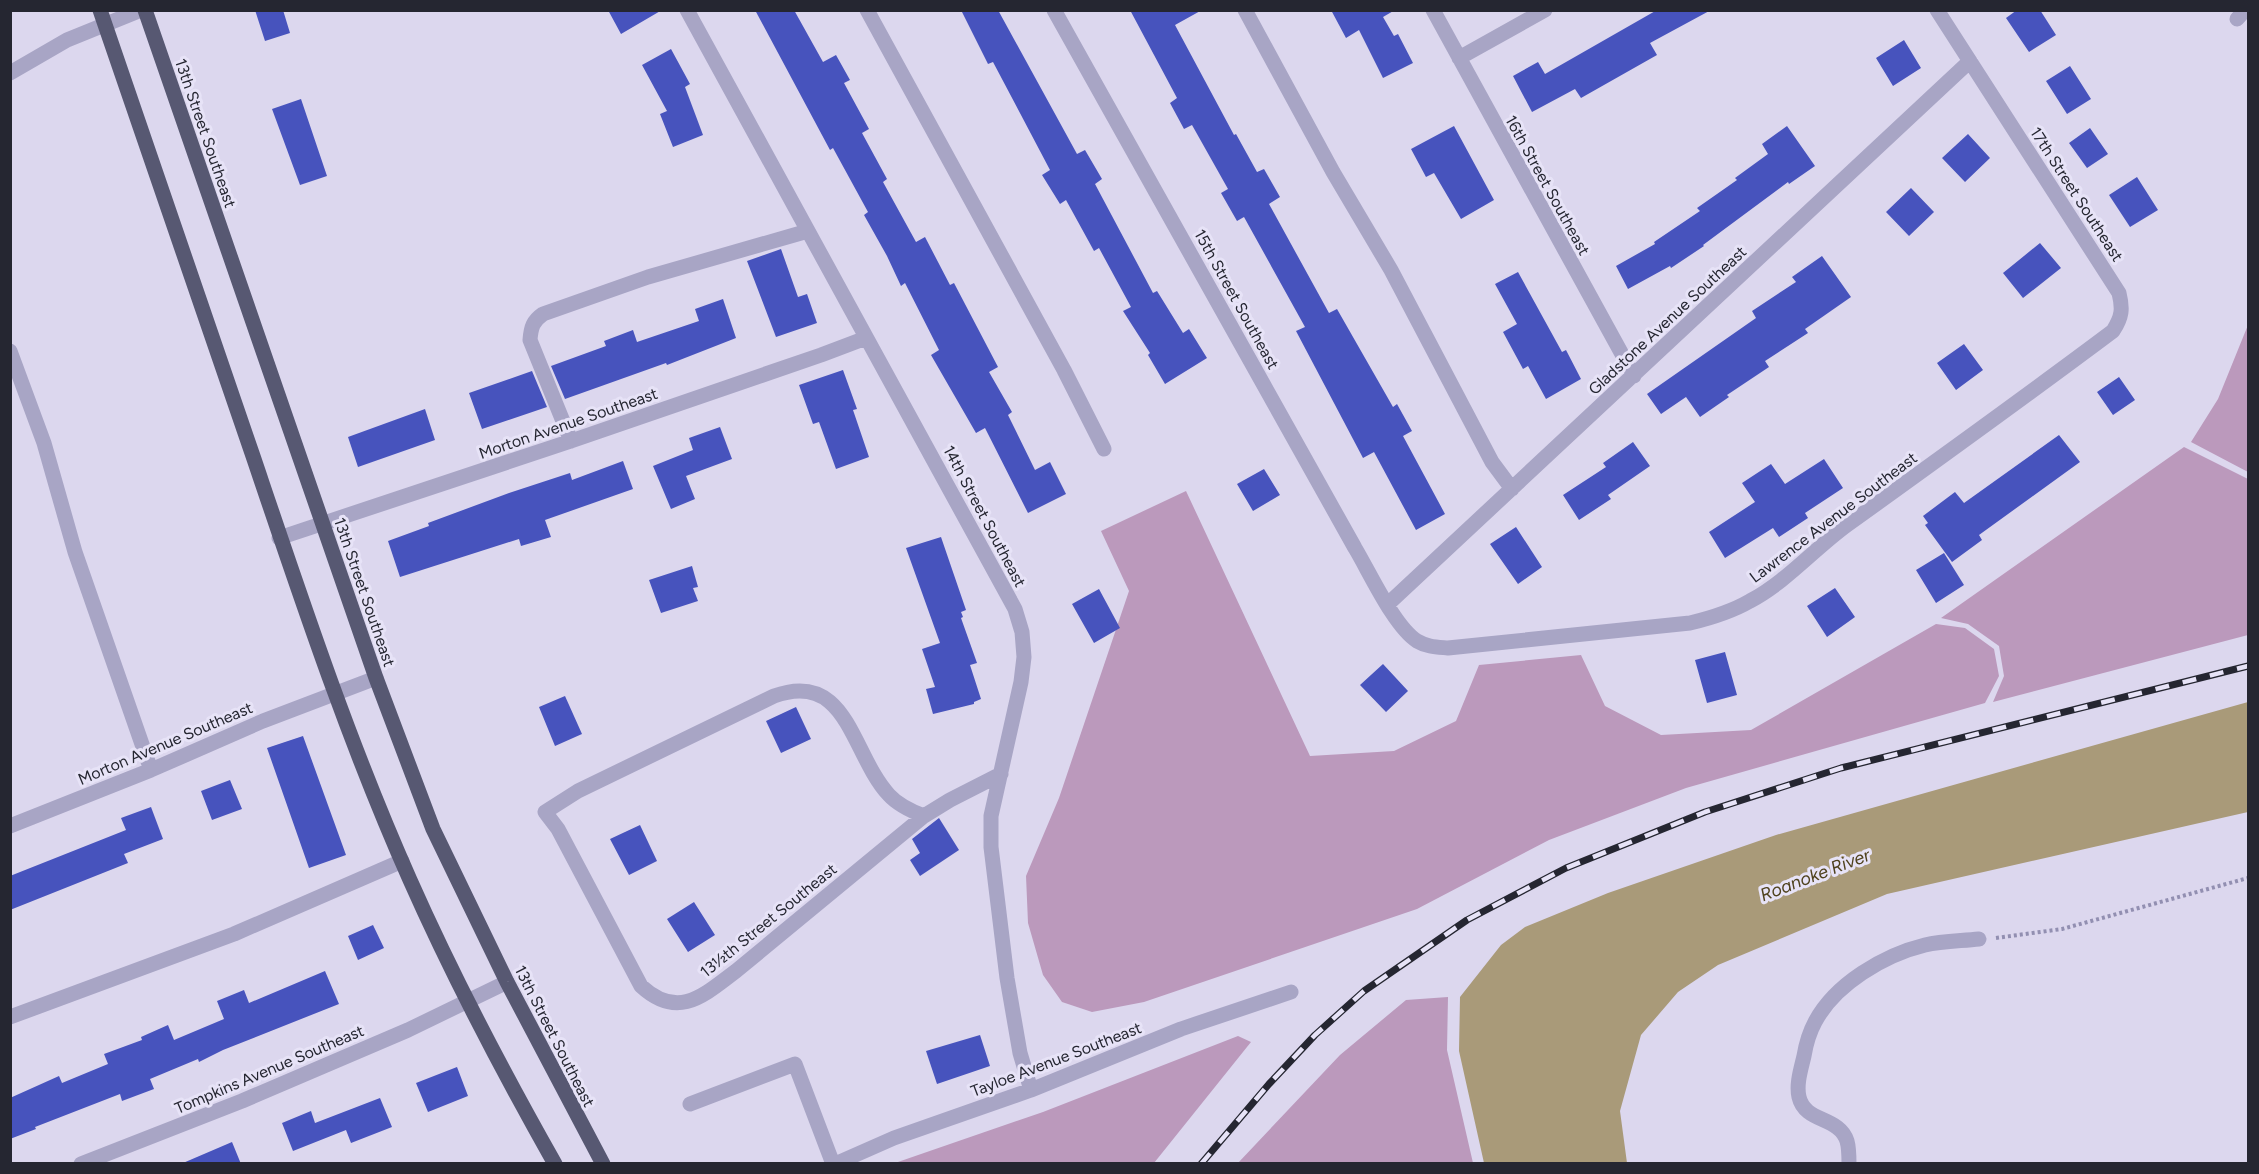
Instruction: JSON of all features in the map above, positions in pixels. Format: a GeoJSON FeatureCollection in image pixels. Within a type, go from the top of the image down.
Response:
{"type":"FeatureCollection","features":[{"type":"Feature","properties":{"kind":"main road","name":"13th Street Southeast"},"geometry":{"type":"LineString","coordinates":[[143,10],[376,678],[433,829],[507,982],[603,1164]]}},
{"type":"Feature","properties":{"kind":"main road"},"geometry":{"type":"LineString","coordinates":[[102,17],[334,693],[402,861],[468,1001],[555,1164]]}},
{"type":"Feature","properties":{"kind":"street"},"geometry":{"type":"LineString","coordinates":[[10,73],[102,17],[143,10]]}},
{"type":"Feature","properties":{"kind":"street","name":"14th Street Southeast"},"geometry":{"type":"LineString","coordinates":[[687,10],[1015,609],[1022,632],[1024,657],[1021,682],[991,816],[992,858],[1007,978],[1020,1053],[1031,1090]]}},
{"type":"Feature","properties":{"kind":"street"},"geometry":{"type":"LineString","coordinates":[[867,10],[1064,370],[1104,449]]}},
{"type":"Feature","properties":{"kind":"street","name":"15th Street Southeast"},"geometry":{"type":"LineString","coordinates":[[1054,10],[1388,604]]}},
{"type":"Feature","properties":{"kind":"street"},"geometry":{"type":"LineString","coordinates":[[1245,10],[1333,172],[1391,270],[1492,462],[1512,489]]}},
{"type":"Feature","properties":{"kind":"street","name":"16th Street Southeast"},"geometry":{"type":"LineString","coordinates":[[1433,10],[1634,376]]}},
{"type":"Feature","properties":{"kind":"street"},"geometry":{"type":"LineString","coordinates":[[1459,58],[1545,10]]}},
{"type":"Feature","properties":{"kind":"street","name":"17th Street Southeast"},"geometry":{"type":"LineString","coordinates":[[1937,10],[2119,293],[2122,306],[2121,320],[2113,331],[2046,381]]}},
{"type":"Feature","properties":{"kind":"street","name":"Gladstone Avenue Southeast"},"geometry":{"type":"LineString","coordinates":[[1388,604],[1970,61]]}},
{"type":"Feature","properties":{"kind":"street"},"geometry":{"type":"LineString","coordinates":[[571,441],[530,340],[531,328],[536,319],[543,314],[638,280],[808,231]]}},
{"type":"Feature","properties":{"kind":"street","name":"Morton Avenue Southeast"},"geometry":{"type":"LineString","coordinates":[[279,538],[571,441],[866,338]]}},
{"type":"Feature","properties":{"kind":"street"},"geometry":{"type":"LineString","coordinates":[[10,351],[44,443],[75,552],[151,770]]}},
{"type":"Feature","properties":{"kind":"street","name":"Lawrence Avenue Southeast"},"geometry":{"type":"LineString","coordinates":[[1388,604],[1404,631],[1418,642],[1431,647],[1448,648],[1690,623],[1721,615],[1751,601],[1777,583],[1844,527],[2046,381]]}},
{"type":"Feature","properties":{"kind":"street","name":"Morton Avenue Southeast"},"geometry":{"type":"LineString","coordinates":[[10,826],[334,693],[376,678]]}},
{"type":"Feature","properties":{"kind":"street","name":"13½th Street Southeast"},"geometry":{"type":"LineString","coordinates":[[924,816],[908,810],[890,796],[868,764],[833,703],[819,693],[807,690],[774,696],[578,791],[545,812],[558,830],[641,986],[652,997],[667,1003],[682,1003],[694,1000],[711,990],[736,971],[924,816],[1001,774]]}},
{"type":"Feature","properties":{"kind":"street"},"geometry":{"type":"LineString","coordinates":[[10,1017],[234,934],[402,861]]}},
{"type":"Feature","properties":{"kind":"street"},"geometry":{"type":"LineString","coordinates":[[1849,1164],[1847,1141],[1841,1130],[1831,1122],[1816,1117],[1805,1109],[1799,1097],[1798,1084],[1807,1041],[1815,1022],[1826,1005],[1847,985],[1876,966],[1926,945],[1979,939]]}},
{"type":"Feature","properties":{"kind":"street","name":"Tompkins Avenue Southeast"},"geometry":{"type":"LineString","coordinates":[[81,1164],[242,1101],[408,1030],[507,982]]}},
{"type":"Feature","properties":{"kind":"street","name":"Tayloe Avenue Southeast"},"geometry":{"type":"LineString","coordinates":[[834,1164],[894,1138],[1031,1090],[1181,1029],[1291,992]]}},
{"type":"Feature","properties":{"kind":"street"},"geometry":{"type":"LineString","coordinates":[[690,1104],[795,1064],[834,1164]]}},
{"type":"Feature","properties":{"kind":"path"},"geometry":{"type":"LineString","coordinates":[[1979,939],[2062,929],[2248,878]]}},
{"type":"Feature","properties":{"kind":"shaded area"},"geometry":{"type":"Polygon","coordinates":[[[2248,325],[2248,472],[2191,442],[2218,399],[2248,325]]]}},
{"type":"Feature","properties":{"kind":"shaded area"},"geometry":{"type":"Polygon","coordinates":[[[2184,447],[2248,479],[2248,635],[1993,702],[2004,676],[1999,646],[1968,624],[1941,618],[2184,447]]]}},
{"type":"Feature","properties":{"kind":"shaded area"},"geometry":{"type":"Polygon","coordinates":[[[1186,491],[1310,756],[1394,751],[1456,721],[1479,665],[1581,655],[1605,706],[1661,735],[1751,730],[1936,624],[1965,628],[1994,649],[1999,676],[1985,703],[1686,788],[1549,840],[1417,909],[1144,1002],[1092,1012],[1062,1002],[1043,975],[1028,923],[1026,876],[1059,798],[1129,591],[1101,531],[1186,491]]]}},
{"type":"Feature","properties":{"kind":"shaded area"},"geometry":{"type":"Polygon","coordinates":[[[1448,997],[1447,1050],[1473,1163],[1238,1163],[1340,1055],[1406,1000],[1448,997]]]}},
{"type":"Feature","properties":{"kind":"shaded area"},"geometry":{"type":"Polygon","coordinates":[[[1238,1036],[1251,1042],[1154,1163],[895,1163],[1043,1112],[1238,1036]]]}},
{"type":"Feature","properties":{"kind":"water","name":"Roanoke River"},"geometry":{"type":"Polygon","coordinates":[[[2248,702],[2248,812],[1887,894],[1718,965],[1678,992],[1641,1035],[1620,1111],[1627,1163],[1484,1163],[1459,1051],[1460,997],[1501,945],[1525,927],[1608,893],[1776,835],[2248,702]]]}},
{"type":"Feature","properties":{"kind":"building"},"geometry":{"type":"Polygon","coordinates":[[[255,10],[283,10],[290,33],[265,41],[255,10]]]}},
{"type":"Feature","properties":{"kind":"building"},"geometry":{"type":"Polygon","coordinates":[[[608,10],[662,10],[621,34],[608,10]]]}},
{"type":"Feature","properties":{"kind":"building"},"geometry":{"type":"Polygon","coordinates":[[[755,10],[794,10],[823,62],[836,55],[850,80],[844,83],[869,129],[862,133],[887,179],[883,182],[916,242],[925,237],[950,285],[954,283],[998,367],[989,372],[1012,412],[1008,415],[1035,470],[1050,462],[1066,494],[1028,513],[985,428],[976,433],[931,355],[939,350],[905,283],[901,286],[864,215],[868,212],[833,148],[830,150],[755,10]]]}},
{"type":"Feature","properties":{"kind":"building"},"geometry":{"type":"Polygon","coordinates":[[[961,10],[998,10],[1077,154],[1085,150],[1102,179],[1095,184],[1153,293],[1157,291],[1183,333],[1189,329],[1207,358],[1165,384],[1148,355],[1150,353],[1123,311],[1131,307],[1099,248],[1094,251],[1066,200],[1060,204],[1042,175],[1050,170],[993,62],[988,64],[961,10]]]}},
{"type":"Feature","properties":{"kind":"building"},"geometry":{"type":"Polygon","coordinates":[[[1130,10],[1202,10],[1175,25],[1234,135],[1236,134],[1257,172],[1264,169],[1280,197],[1269,204],[1329,313],[1337,309],[1393,407],[1397,404],[1412,431],[1403,436],[1445,514],[1416,530],[1374,452],[1363,458],[1296,331],[1305,327],[1244,217],[1237,221],[1221,193],[1228,189],[1192,125],[1184,129],[1170,103],[1177,98],[1130,10]]]}},
{"type":"Feature","properties":{"kind":"building"},"geometry":{"type":"Polygon","coordinates":[[[1331,10],[1395,10],[1383,17],[1394,36],[1398,34],[1413,63],[1383,78],[1359,30],[1346,38],[1331,10]]]}},
{"type":"Feature","properties":{"kind":"building"},"geometry":{"type":"Polygon","coordinates":[[[1657,10],[1711,10],[1650,43],[1657,55],[1581,98],[1575,89],[1532,112],[1513,76],[1538,62],[1545,74],[1657,10]]]}},
{"type":"Feature","properties":{"kind":"building"},"geometry":{"type":"Polygon","coordinates":[[[2017,10],[2040,10],[2056,35],[2029,52],[2006,18],[2017,10]]]}},
{"type":"Feature","properties":{"kind":"building"},"geometry":{"type":"Polygon","coordinates":[[[1904,40],[1921,68],[1893,86],[1876,58],[1904,40]]]}},
{"type":"Feature","properties":{"kind":"building"},"geometry":{"type":"Polygon","coordinates":[[[671,49],[690,84],[685,87],[703,135],[673,147],[660,114],[667,111],[642,65],[671,49]]]}},
{"type":"Feature","properties":{"kind":"building"},"geometry":{"type":"Polygon","coordinates":[[[2070,66],[2091,99],[2067,114],[2046,81],[2070,66]]]}},
{"type":"Feature","properties":{"kind":"building"},"geometry":{"type":"Polygon","coordinates":[[[301,99],[327,176],[300,185],[272,109],[301,99]]]}},
{"type":"Feature","properties":{"kind":"building"},"geometry":{"type":"Polygon","coordinates":[[[1454,126],[1494,200],[1461,219],[1434,173],[1426,177],[1411,149],[1454,126]]]}},
{"type":"Feature","properties":{"kind":"building"},"geometry":{"type":"Polygon","coordinates":[[[1787,126],[1815,166],[1789,184],[1788,182],[1704,246],[1671,268],[1670,266],[1628,289],[1616,266],[1655,244],[1654,242],[1700,211],[1697,208],[1737,180],[1735,178],[1768,154],[1762,144],[1787,126]]]}},
{"type":"Feature","properties":{"kind":"building"},"geometry":{"type":"Polygon","coordinates":[[[2090,128],[2108,154],[2087,168],[2069,143],[2090,128]]]}},
{"type":"Feature","properties":{"kind":"building"},"geometry":{"type":"Polygon","coordinates":[[[1968,134],[1990,158],[1965,182],[1942,158],[1968,134]]]}},
{"type":"Feature","properties":{"kind":"building"},"geometry":{"type":"Polygon","coordinates":[[[2137,177],[2158,210],[2130,227],[2109,195],[2137,177]]]}},
{"type":"Feature","properties":{"kind":"building"},"geometry":{"type":"Polygon","coordinates":[[[1911,188],[1934,212],[1909,236],[1886,212],[1911,188]]]}},
{"type":"Feature","properties":{"kind":"building"},"geometry":{"type":"Polygon","coordinates":[[[2040,243],[2061,268],[2023,298],[2003,273],[2040,243]]]}},
{"type":"Feature","properties":{"kind":"building"},"geometry":{"type":"Polygon","coordinates":[[[781,249],[798,297],[807,294],[817,323],[776,337],[747,261],[781,249]]]}},
{"type":"Feature","properties":{"kind":"building"},"geometry":{"type":"Polygon","coordinates":[[[1822,256],[1851,297],[1805,329],[1808,333],[1765,361],[1769,367],[1727,395],[1729,397],[1700,417],[1686,397],[1661,414],[1647,394],[1756,318],[1752,311],[1796,282],[1792,277],[1822,256]]]}},
{"type":"Feature","properties":{"kind":"building"},"geometry":{"type":"Polygon","coordinates":[[[1518,272],[1562,352],[1566,350],[1581,379],[1546,399],[1528,366],[1523,369],[1503,332],[1517,324],[1495,284],[1518,272]]]}},
{"type":"Feature","properties":{"kind":"building"},"geometry":{"type":"Polygon","coordinates":[[[723,299],[736,338],[667,365],[666,363],[565,399],[551,366],[606,346],[604,341],[633,330],[637,342],[699,321],[695,309],[723,299]]]}},
{"type":"Feature","properties":{"kind":"building"},"geometry":{"type":"Polygon","coordinates":[[[1964,344],[1983,370],[1956,390],[1937,363],[1964,344]]]}},
{"type":"Feature","properties":{"kind":"building"},"geometry":{"type":"Polygon","coordinates":[[[843,370],[857,409],[853,410],[869,457],[836,469],[819,422],[813,424],[799,385],[843,370]]]}},
{"type":"Feature","properties":{"kind":"building"},"geometry":{"type":"Polygon","coordinates":[[[532,371],[547,407],[482,429],[469,393],[532,371]]]}},
{"type":"Feature","properties":{"kind":"building"},"geometry":{"type":"Polygon","coordinates":[[[2119,377],[2135,400],[2113,415],[2097,392],[2119,377]]]}},
{"type":"Feature","properties":{"kind":"building"},"geometry":{"type":"Polygon","coordinates":[[[425,409],[435,440],[358,467],[348,437],[425,409]]]}},
{"type":"Feature","properties":{"kind":"building"},"geometry":{"type":"Polygon","coordinates":[[[720,427],[732,459],[686,476],[695,499],[671,509],[653,466],[693,450],[689,438],[720,427]]]}},
{"type":"Feature","properties":{"kind":"building"},"geometry":{"type":"Polygon","coordinates":[[[2059,435],[2080,462],[1979,535],[1982,540],[1952,562],[1925,525],[1928,523],[1923,516],[1955,492],[1964,503],[2059,435]]]}},
{"type":"Feature","properties":{"kind":"building"},"geometry":{"type":"Polygon","coordinates":[[[1633,442],[1650,466],[1608,495],[1611,499],[1579,520],[1563,495],[1606,467],[1603,463],[1633,442]]]}},
{"type":"Feature","properties":{"kind":"building"},"geometry":{"type":"Polygon","coordinates":[[[1824,459],[1843,488],[1805,513],[1808,518],[1779,537],[1773,528],[1725,558],[1709,532],[1755,502],[1742,483],[1771,464],[1785,484],[1824,459]]]}},
{"type":"Feature","properties":{"kind":"building"},"geometry":{"type":"Polygon","coordinates":[[[623,461],[633,489],[545,520],[551,537],[521,546],[519,539],[400,577],[388,541],[429,526],[428,523],[509,493],[570,473],[572,480],[623,461]]]}},
{"type":"Feature","properties":{"kind":"building"},"geometry":{"type":"Polygon","coordinates":[[[1264,469],[1280,495],[1253,511],[1237,484],[1264,469]]]}},
{"type":"Feature","properties":{"kind":"building"},"geometry":{"type":"Polygon","coordinates":[[[1516,527],[1542,567],[1518,584],[1490,544],[1516,527]]]}},
{"type":"Feature","properties":{"kind":"building"},"geometry":{"type":"Polygon","coordinates":[[[941,537],[966,610],[961,612],[963,617],[961,618],[977,663],[970,665],[981,699],[974,704],[933,714],[926,689],[935,687],[922,649],[940,643],[906,548],[941,537]]]}},
{"type":"Feature","properties":{"kind":"building"},"geometry":{"type":"Polygon","coordinates":[[[1944,553],[1964,585],[1936,603],[1916,570],[1944,553]]]}},
{"type":"Feature","properties":{"kind":"building"},"geometry":{"type":"Polygon","coordinates":[[[692,566],[698,587],[693,588],[698,601],[661,613],[649,580],[692,566]]]}},
{"type":"Feature","properties":{"kind":"building"},"geometry":{"type":"Polygon","coordinates":[[[1835,588],[1855,617],[1827,637],[1807,606],[1835,588]]]}},
{"type":"Feature","properties":{"kind":"building"},"geometry":{"type":"Polygon","coordinates":[[[1099,589],[1120,628],[1094,643],[1072,604],[1099,589]]]}},
{"type":"Feature","properties":{"kind":"building"},"geometry":{"type":"Polygon","coordinates":[[[1725,652],[1737,695],[1707,703],[1695,660],[1725,652]]]}},
{"type":"Feature","properties":{"kind":"building"},"geometry":{"type":"Polygon","coordinates":[[[1383,664],[1408,691],[1386,712],[1360,685],[1383,664]]]}},
{"type":"Feature","properties":{"kind":"building"},"geometry":{"type":"Polygon","coordinates":[[[565,696],[582,734],[555,746],[539,707],[565,696]]]}},
{"type":"Feature","properties":{"kind":"building"},"geometry":{"type":"Polygon","coordinates":[[[796,707],[811,739],[781,753],[766,721],[796,707]]]}},
{"type":"Feature","properties":{"kind":"building"},"geometry":{"type":"Polygon","coordinates":[[[303,736],[346,855],[309,868],[267,748],[303,736]]]}},
{"type":"Feature","properties":{"kind":"building"},"geometry":{"type":"Polygon","coordinates":[[[230,780],[242,809],[212,820],[201,791],[230,780]]]}},
{"type":"Feature","properties":{"kind":"building"},"geometry":{"type":"Polygon","coordinates":[[[151,807],[163,839],[124,854],[128,863],[10,910],[10,876],[126,830],[121,818],[151,807]]]}},
{"type":"Feature","properties":{"kind":"building"},"geometry":{"type":"Polygon","coordinates":[[[939,818],[959,850],[920,876],[910,860],[920,853],[912,839],[939,818]]]}},
{"type":"Feature","properties":{"kind":"building"},"geometry":{"type":"Polygon","coordinates":[[[640,825],[657,861],[629,875],[610,839],[640,825]]]}},
{"type":"Feature","properties":{"kind":"building"},"geometry":{"type":"Polygon","coordinates":[[[694,902],[715,935],[688,952],[667,919],[694,902]]]}},
{"type":"Feature","properties":{"kind":"building"},"geometry":{"type":"Polygon","coordinates":[[[373,925],[384,948],[358,960],[348,936],[373,925]]]}},
{"type":"Feature","properties":{"kind":"building"},"geometry":{"type":"Polygon","coordinates":[[[325,971],[339,1004],[223,1050],[199,1062],[198,1059],[150,1079],[154,1089],[122,1101],[120,1094],[10,1139],[10,1098],[59,1076],[62,1083],[108,1064],[104,1054],[142,1040],[141,1037],[168,1025],[174,1040],[224,1019],[217,1001],[244,990],[249,1003],[325,971]]]}},
{"type":"Feature","properties":{"kind":"building"},"geometry":{"type":"Polygon","coordinates":[[[980,1035],[990,1066],[937,1084],[926,1051],[980,1035]]]}},
{"type":"Feature","properties":{"kind":"building"},"geometry":{"type":"Polygon","coordinates":[[[457,1067],[468,1096],[428,1112],[416,1083],[457,1067]]]}},
{"type":"Feature","properties":{"kind":"building"},"geometry":{"type":"Polygon","coordinates":[[[380,1098],[392,1127],[351,1143],[346,1130],[293,1151],[282,1123],[311,1111],[315,1123],[380,1098]]]}},
{"type":"Feature","properties":{"kind":"building"},"geometry":{"type":"Polygon","coordinates":[[[232,1142],[241,1164],[183,1164],[183,1163],[232,1142]]]}},
{"type":"Feature","properties":{"kind":"railway"},"geometry":{"type":"LineString","coordinates":[[1201,1164],[1269,1084],[1315,1035],[1364,991],[1467,920],[1566,868],[1705,812],[1841,768],[2248,666]]}}]}
